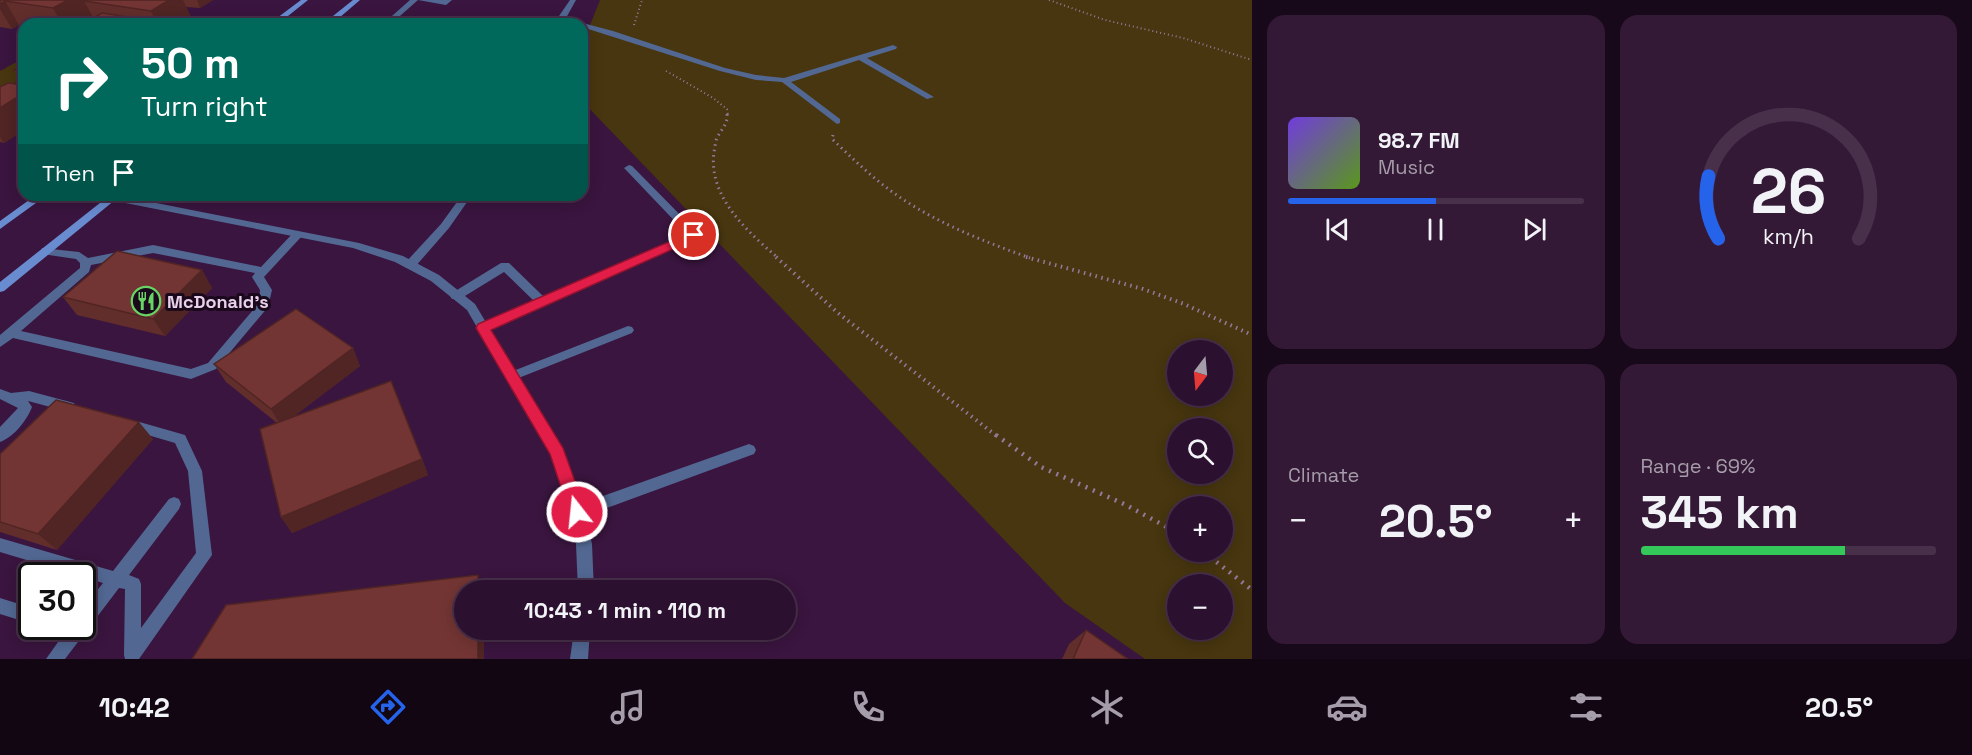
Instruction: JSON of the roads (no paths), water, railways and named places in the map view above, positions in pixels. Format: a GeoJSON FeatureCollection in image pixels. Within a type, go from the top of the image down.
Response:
{"type":"FeatureCollection","features":[{"type":"Feature","properties":{"kind":"main road"},"geometry":{"type":"LineString","coordinates":[[281,18],[305,0]]}},
{"type":"Feature","properties":{"kind":"main road"},"geometry":{"type":"LineString","coordinates":[[334,18],[357,0]]}},
{"type":"Feature","properties":{"kind":"main road"},"geometry":{"type":"LineString","coordinates":[[0,226],[34,201]]}},
{"type":"Feature","properties":{"kind":"main road"},"geometry":{"type":"LineString","coordinates":[[0,288],[104,201]]}},
{"type":"Feature","properties":{"kind":"street"},"geometry":{"type":"LineString","coordinates":[[394,18],[414,0]]}},
{"type":"Feature","properties":{"kind":"street"},"geometry":{"type":"LineString","coordinates":[[422,0],[446,3],[448,0]]}},
{"type":"Feature","properties":{"kind":"street"},"geometry":{"type":"LineString","coordinates":[[563,16],[573,0]]}},
{"type":"Feature","properties":{"kind":"street"},"geometry":{"type":"LineString","coordinates":[[538,18],[563,16],[572,18]]}},
{"type":"Feature","properties":{"kind":"street"},"geometry":{"type":"LineString","coordinates":[[588,22],[631,32],[696,59],[753,78],[785,81],[893,47]]}},
{"type":"Feature","properties":{"kind":"street"},"geometry":{"type":"LineString","coordinates":[[860,57],[930,98]]}},
{"type":"Feature","properties":{"kind":"street"},"geometry":{"type":"LineString","coordinates":[[785,81],[837,121]]}},
{"type":"Feature","properties":{"kind":"street"},"geometry":{"type":"LineString","coordinates":[[483,328],[694,235],[629,168]]}},
{"type":"Feature","properties":{"kind":"street"},"geometry":{"type":"LineString","coordinates":[[135,201],[355,245],[399,259],[435,278],[471,307],[558,453],[577,512],[584,544],[586,580]]}},
{"type":"Feature","properties":{"kind":"street"},"geometry":{"type":"LineString","coordinates":[[410,265],[445,226],[463,201]]}},
{"type":"Feature","properties":{"kind":"street"},"geometry":{"type":"LineString","coordinates":[[10,333],[191,374],[201,372],[212,366],[264,304],[267,292],[258,278],[298,234]]}},
{"type":"Feature","properties":{"kind":"street"},"geometry":{"type":"LineString","coordinates":[[86,262],[153,249],[264,271]]}},
{"type":"Feature","properties":{"kind":"street"},"geometry":{"type":"LineString","coordinates":[[46,251],[79,256],[86,262]]}},
{"type":"Feature","properties":{"kind":"street"},"geometry":{"type":"LineString","coordinates":[[0,342],[85,269],[86,262]]}},
{"type":"Feature","properties":{"kind":"street"},"geometry":{"type":"LineString","coordinates":[[456,296],[505,266],[542,302]]}},
{"type":"Feature","properties":{"kind":"street"},"geometry":{"type":"LineString","coordinates":[[512,376],[628,330]]}},
{"type":"Feature","properties":{"kind":"street"},"geometry":{"type":"LineString","coordinates":[[5,396],[29,396],[83,411]]}},
{"type":"Feature","properties":{"kind":"street"},"geometry":{"type":"LineString","coordinates":[[0,436],[22,415],[26,407],[5,396]]}},
{"type":"Feature","properties":{"kind":"street"},"geometry":{"type":"LineString","coordinates":[[115,420],[180,439],[195,471],[204,555],[132,656]]}},
{"type":"Feature","properties":{"kind":"street"},"geometry":{"type":"LineString","coordinates":[[577,512],[749,450]]}},
{"type":"Feature","properties":{"kind":"street"},"geometry":{"type":"LineString","coordinates":[[96,602],[174,504]]}},
{"type":"Feature","properties":{"kind":"street"},"geometry":{"type":"LineString","coordinates":[[0,545],[133,584],[132,656]]}},
{"type":"Feature","properties":{"kind":"street"},"geometry":{"type":"LineString","coordinates":[[0,606],[18,612]]}},
{"type":"Feature","properties":{"kind":"street"},"geometry":{"type":"LineString","coordinates":[[55,659],[67,640]]}},
{"type":"Feature","properties":{"kind":"street"},"geometry":{"type":"LineString","coordinates":[[579,659],[581,640]]}},
{"type":"Feature","properties":{"kind":"place","name":"McDonald's"},"geometry":{"type":"Point","coordinates":[146,301]}}]}
